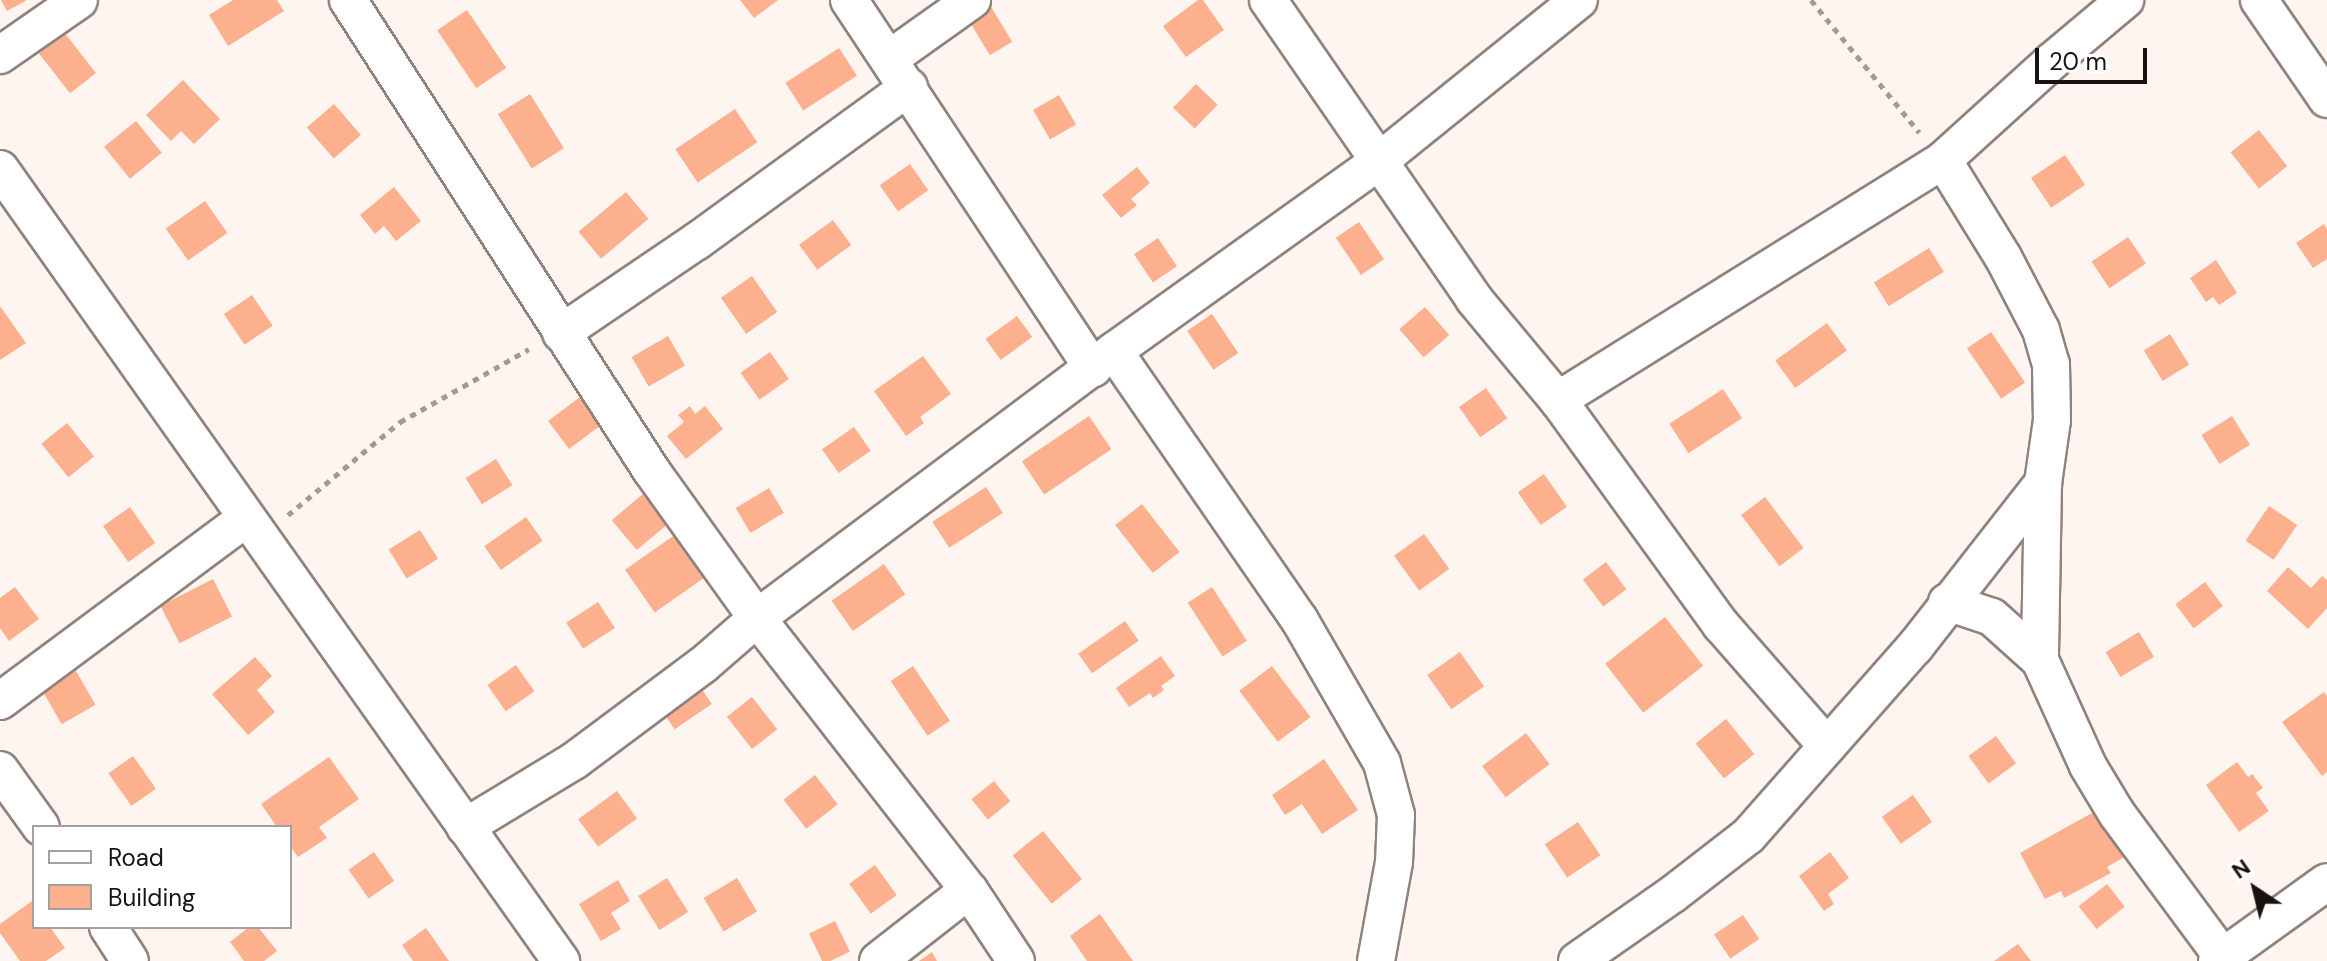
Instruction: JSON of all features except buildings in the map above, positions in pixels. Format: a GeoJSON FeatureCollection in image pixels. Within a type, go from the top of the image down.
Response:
{"type":"FeatureCollection","features":[{"type":"Feature","properties":{"kind":"street"},"geometry":{"type":"LineString","coordinates":[[0,55],[79,0]]}},
{"type":"Feature","properties":{"kind":"street"},"geometry":{"type":"LineString","coordinates":[[348,0],[651,470],[757,618],[969,890],[1016,961]]}},
{"type":"Feature","properties":{"kind":"street"},"geometry":{"type":"LineString","coordinates":[[849,0],[1103,359],[1299,619],[1382,763],[1396,815],[1394,862],[1376,961]]}},
{"type":"Feature","properties":{"kind":"street"},"geometry":{"type":"LineString","coordinates":[[561,333],[697,241],[899,73],[972,0]]}},
{"type":"Feature","properties":{"kind":"street"},"geometry":{"type":"LineString","coordinates":[[1268,0],[1474,299],[1558,400],[1721,625],[1827,746]]}},
{"type":"Feature","properties":{"kind":"street"},"geometry":{"type":"LineString","coordinates":[[465,827],[574,761],[703,665],[757,618],[1103,359],[1378,162],[1579,0]]}},
{"type":"Feature","properties":{"kind":"street"},"geometry":{"type":"LineString","coordinates":[[1558,400],[1943,160],[2125,0]]}},
{"type":"Feature","properties":{"kind":"street"},"geometry":{"type":"LineString","coordinates":[[2259,0],[2327,99]]}},
{"type":"Feature","properties":{"kind":"street"},"geometry":{"type":"LineString","coordinates":[[1943,160],[2003,257],[2041,330],[2051,364],[2052,420],[2043,483],[2040,660]]}},
{"type":"Feature","properties":{"kind":"street"},"geometry":{"type":"LineString","coordinates":[[0,169],[561,961]]}},
{"type":"Feature","properties":{"kind":"street"},"geometry":{"type":"LineString","coordinates":[[1577,961],[1673,894],[1749,835],[1915,647],[1947,602],[2043,483]]}},
{"type":"Feature","properties":{"kind":"street"},"geometry":{"type":"LineString","coordinates":[[0,701],[252,528]]}},
{"type":"Feature","properties":{"kind":"street"},"geometry":{"type":"LineString","coordinates":[[1947,602],[1992,617],[2040,660],[2088,766],[2117,814],[2220,959],[2327,882]]}},
{"type":"Feature","properties":{"kind":"street"},"geometry":{"type":"LineString","coordinates":[[0,770],[40,825]]}},
{"type":"Feature","properties":{"kind":"street"},"geometry":{"type":"LineString","coordinates":[[878,961],[969,890]]}},
{"type":"Feature","properties":{"kind":"street"},"geometry":{"type":"LineString","coordinates":[[109,929],[130,961]]}},
{"type":"Feature","properties":{"kind":"path"},"geometry":{"type":"LineString","coordinates":[[1811,0],[1943,160]]}},
{"type":"Feature","properties":{"kind":"path"},"geometry":{"type":"LineString","coordinates":[[252,528],[400,422],[561,333]]}}]}
